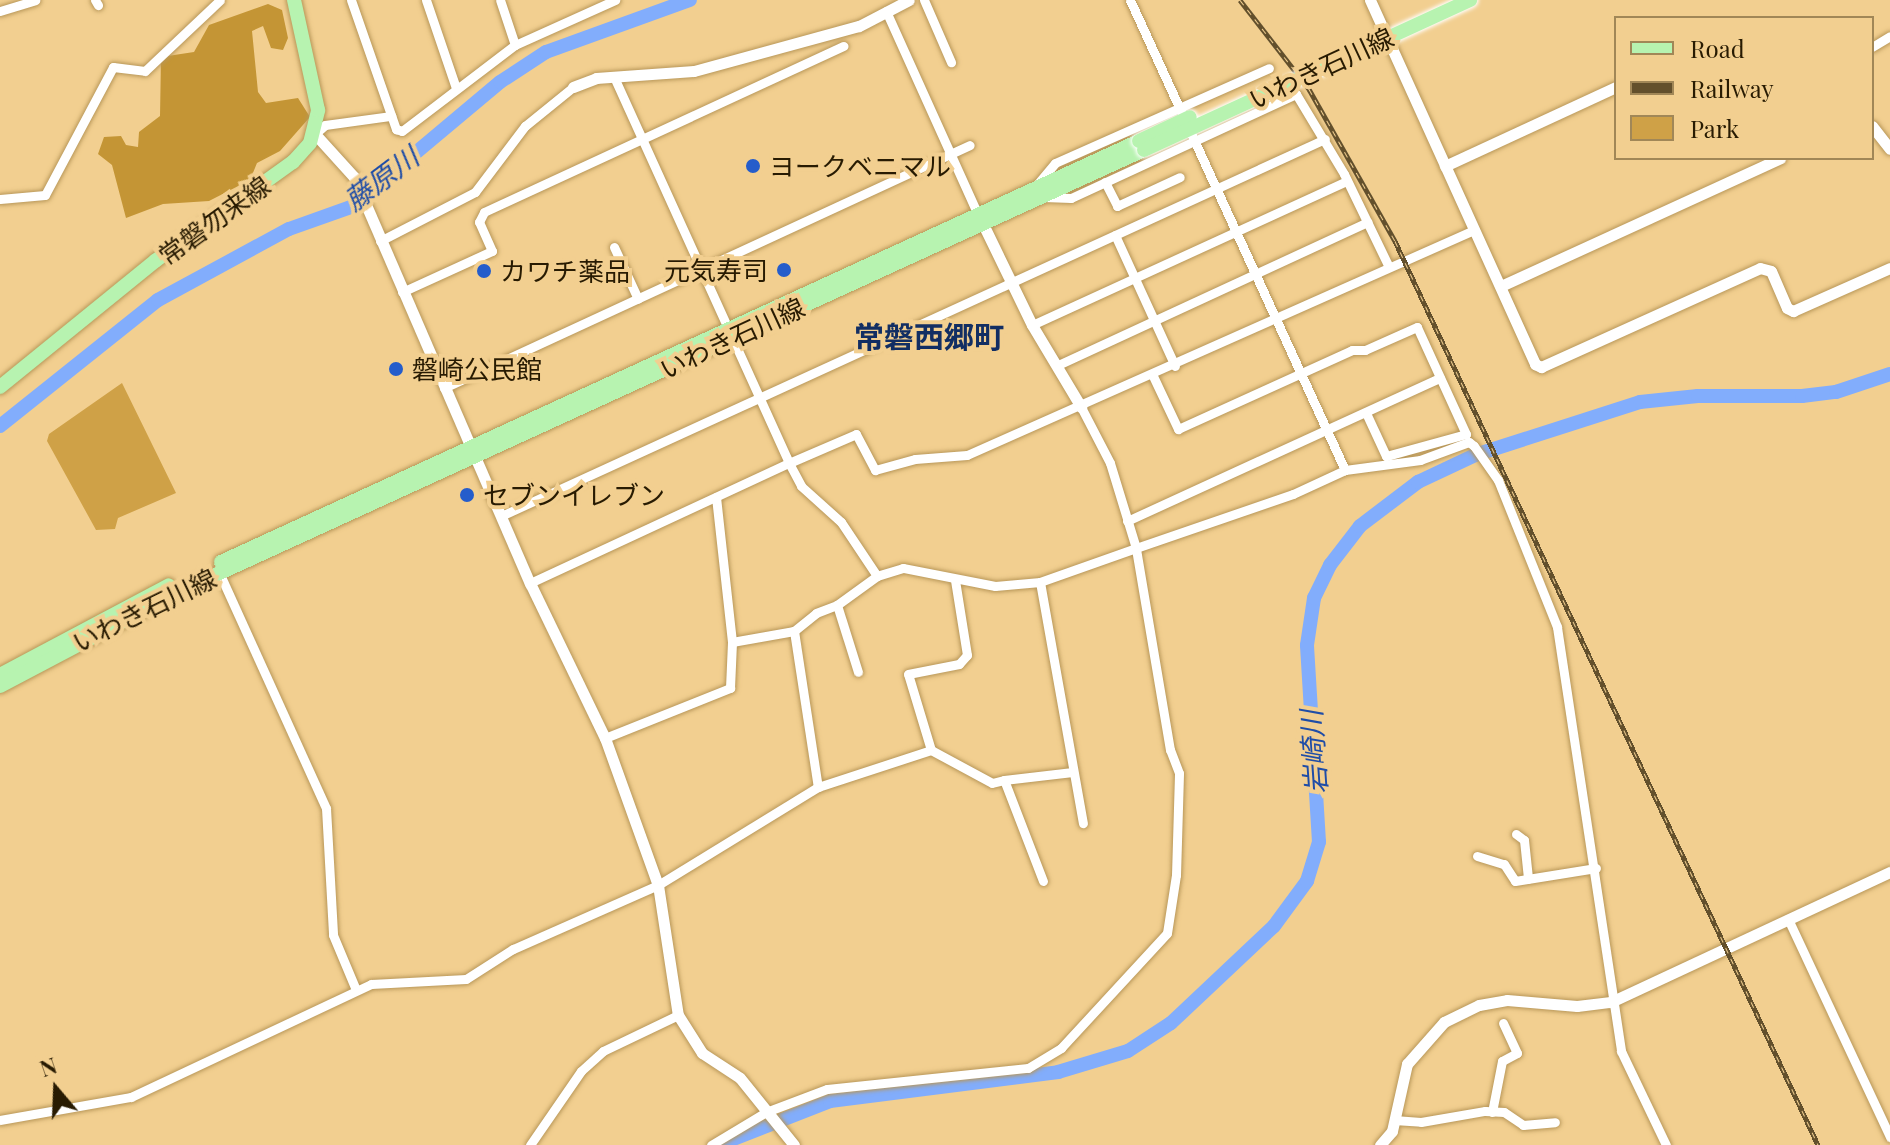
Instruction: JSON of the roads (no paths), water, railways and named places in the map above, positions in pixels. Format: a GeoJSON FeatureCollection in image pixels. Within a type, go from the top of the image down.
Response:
{"type":"FeatureCollection","features":[{"type":"Feature","properties":{"kind":"main road"},"geometry":{"type":"LineString","coordinates":[[294,0],[318,110],[315,134]]}},
{"type":"Feature","properties":{"kind":"main road","name":"いわき石川線"},"geometry":{"type":"LineString","coordinates":[[1142,145],[1447,0]]}},
{"type":"Feature","properties":{"kind":"main road","name":"いわき石川線"},"geometry":{"type":"LineString","coordinates":[[0,675],[91,622],[473,452],[979,218],[1470,0]]}},
{"type":"Feature","properties":{"kind":"main road","name":"常磐勿来線"},"geometry":{"type":"LineString","coordinates":[[0,387],[155,261],[293,162],[315,134]]}},
{"type":"Feature","properties":{"kind":"main road","name":"いわき石川線"},"geometry":{"type":"LineString","coordinates":[[0,686],[217,568]]}},
{"type":"Feature","properties":{"kind":"street"},"geometry":{"type":"LineString","coordinates":[[0,11],[35,0]]}},
{"type":"Feature","properties":{"kind":"street"},"geometry":{"type":"LineString","coordinates":[[0,199],[45,195],[113,67],[145,71],[220,0]]}},
{"type":"Feature","properties":{"kind":"street"},"geometry":{"type":"LineString","coordinates":[[351,0],[391,116],[402,131],[515,45],[615,0]]}},
{"type":"Feature","properties":{"kind":"street"},"geometry":{"type":"LineString","coordinates":[[426,0],[456,88]]}},
{"type":"Feature","properties":{"kind":"street"},"geometry":{"type":"LineString","coordinates":[[500,0],[515,45]]}},
{"type":"Feature","properties":{"kind":"street"},"geometry":{"type":"LineString","coordinates":[[380,241],[475,192],[525,126],[584,80],[694,71],[780,43],[837,32],[909,0]]}},
{"type":"Feature","properties":{"kind":"street"},"geometry":{"type":"LineString","coordinates":[[924,0],[951,62]]}},
{"type":"Feature","properties":{"kind":"street"},"geometry":{"type":"LineString","coordinates":[[1130,0],[1345,470]]}},
{"type":"Feature","properties":{"kind":"street"},"geometry":{"type":"LineString","coordinates":[[1370,0],[1535,364],[1541,367],[1760,268],[1771,271],[1787,308],[1793,311],[1890,268]]}},
{"type":"Feature","properties":{"kind":"street"},"geometry":{"type":"LineString","coordinates":[[711,1145],[768,1114],[842,1086],[1028,1068],[1061,1048],[1167,933],[1176,875],[1179,773],[1170,750],[1136,548],[1110,463],[1011,283],[949,155],[886,11]]}},
{"type":"Feature","properties":{"kind":"street"},"geometry":{"type":"LineString","coordinates":[[402,292],[492,251],[479,222],[484,212],[844,46]]}},
{"type":"Feature","properties":{"kind":"street"},"geometry":{"type":"LineString","coordinates":[[1269,68],[1055,163],[1038,192],[1071,198],[1296,94],[1325,139],[1389,267]]}},
{"type":"Feature","properties":{"kind":"street"},"geometry":{"type":"LineString","coordinates":[[614,77],[801,486],[841,522],[877,576]]}},
{"type":"Feature","properties":{"kind":"street"},"geometry":{"type":"LineString","coordinates":[[1445,166],[1614,88]]}},
{"type":"Feature","properties":{"kind":"street"},"geometry":{"type":"LineString","coordinates":[[391,116],[325,125],[315,134],[354,177],[530,583],[605,738],[658,885],[678,1015],[702,1053],[740,1078],[794,1145]]}},
{"type":"Feature","properties":{"kind":"street"},"geometry":{"type":"LineString","coordinates":[[1874,129],[1890,149]]}},
{"type":"Feature","properties":{"kind":"street"},"geometry":{"type":"LineString","coordinates":[[501,516],[1325,139]]}},
{"type":"Feature","properties":{"kind":"street"},"geometry":{"type":"LineString","coordinates":[[444,388],[970,145]]}},
{"type":"Feature","properties":{"kind":"street"},"geometry":{"type":"LineString","coordinates":[[1501,286],[1776,160]]}},
{"type":"Feature","properties":{"kind":"street"},"geometry":{"type":"LineString","coordinates":[[1105,182],[1117,206],[1180,177]]}},
{"type":"Feature","properties":{"kind":"street"},"geometry":{"type":"LineString","coordinates":[[1032,325],[1347,181]]}},
{"type":"Feature","properties":{"kind":"street"},"geometry":{"type":"LineString","coordinates":[[1058,365],[1368,222]]}},
{"type":"Feature","properties":{"kind":"street"},"geometry":{"type":"LineString","coordinates":[[530,583],[716,497],[859,436],[875,470],[915,459],[967,455],[1153,376],[1474,230]]}},
{"type":"Feature","properties":{"kind":"street"},"geometry":{"type":"LineString","coordinates":[[1115,235],[1175,366]]}},
{"type":"Feature","properties":{"kind":"street"},"geometry":{"type":"LineString","coordinates":[[614,247],[638,299]]}},
{"type":"Feature","properties":{"kind":"street"},"geometry":{"type":"LineString","coordinates":[[1153,376],[1178,429],[1301,373],[1417,327],[1466,434],[1386,456],[1366,413]]}},
{"type":"Feature","properties":{"kind":"street"},"geometry":{"type":"LineString","coordinates":[[1127,521],[1440,378]]}},
{"type":"Feature","properties":{"kind":"street"},"geometry":{"type":"LineString","coordinates":[[732,642],[794,631],[816,613],[837,605],[877,576],[903,568],[995,586],[1040,582],[1293,494],[1345,470],[1420,460],[1469,442],[1490,466],[1557,627],[1596,868],[1611,1002],[1621,1051],[1666,1145]]}},
{"type":"Feature","properties":{"kind":"street"},"geometry":{"type":"LineString","coordinates":[[605,738],[730,688],[732,642],[716,497]]}},
{"type":"Feature","properties":{"kind":"street"},"geometry":{"type":"LineString","coordinates":[[217,568],[326,808],[333,935],[356,990]]}},
{"type":"Feature","properties":{"kind":"street"},"geometry":{"type":"LineString","coordinates":[[955,580],[967,655],[959,664],[908,674],[931,750],[992,783],[1073,772]]}},
{"type":"Feature","properties":{"kind":"street"},"geometry":{"type":"LineString","coordinates":[[1040,582],[1083,823]]}},
{"type":"Feature","properties":{"kind":"street"},"geometry":{"type":"LineString","coordinates":[[837,605],[858,672]]}},
{"type":"Feature","properties":{"kind":"street"},"geometry":{"type":"LineString","coordinates":[[794,631],[818,787]]}},
{"type":"Feature","properties":{"kind":"street"},"geometry":{"type":"LineString","coordinates":[[0,1120],[131,1097],[356,990],[392,981],[466,979],[513,949],[658,885],[818,787],[931,750]]}},
{"type":"Feature","properties":{"kind":"street"},"geometry":{"type":"LineString","coordinates":[[1004,780],[1043,881]]}},
{"type":"Feature","properties":{"kind":"street"},"geometry":{"type":"LineString","coordinates":[[1516,834],[1524,840],[1528,879]]}},
{"type":"Feature","properties":{"kind":"street"},"geometry":{"type":"LineString","coordinates":[[1477,856],[1504,864],[1515,881],[1596,868]]}},
{"type":"Feature","properties":{"kind":"street"},"geometry":{"type":"LineString","coordinates":[[1380,1145],[1394,1120],[1407,1064],[1444,1022],[1479,1005],[1507,1000],[1588,1006],[1611,1002],[1890,872]]}},
{"type":"Feature","properties":{"kind":"street"},"geometry":{"type":"LineString","coordinates":[[1788,919],[1890,1137]]}},
{"type":"Feature","properties":{"kind":"street"},"geometry":{"type":"LineString","coordinates":[[530,1145],[581,1071],[603,1051],[678,1015]]}},
{"type":"Feature","properties":{"kind":"street"},"geometry":{"type":"LineString","coordinates":[[1492,1112],[1502,1061],[1517,1053],[1503,1023]]}},
{"type":"Feature","properties":{"kind":"street"},"geometry":{"type":"LineString","coordinates":[[1394,1120],[1492,1112],[1523,1125],[1555,1122]]}},
{"type":"Feature","properties":{"kind":"waterway","name":"藤原川"},"geometry":{"type":"LineString","coordinates":[[0,426],[158,300],[289,229],[351,207],[500,82],[546,52],[690,0]]}},
{"type":"Feature","properties":{"kind":"waterway","name":"岩崎川"},"geometry":{"type":"LineString","coordinates":[[718,1145],[830,1101],[1058,1072],[1128,1051],[1171,1023],[1274,926],[1307,881],[1319,842],[1307,645],[1314,598],[1330,565],[1360,526],[1418,482],[1475,455],[1640,402],[1698,396],[1802,396],[1836,392],[1890,374]]}},
{"type":"Feature","properties":{"kind":"railway"},"geometry":{"type":"LineString","coordinates":[[1240,0],[1309,89],[1395,241],[1818,1145]]}},
{"type":"Feature","properties":{"kind":"place","name":"ヨークベニマル"},"geometry":{"type":"Point","coordinates":[753,166]}},
{"type":"Feature","properties":{"kind":"place","name":"元気寿司"},"geometry":{"type":"Point","coordinates":[784,270]}},
{"type":"Feature","properties":{"kind":"place","name":"カワチ薬品"},"geometry":{"type":"Point","coordinates":[484,271]}},
{"type":"Feature","properties":{"kind":"place","name":"磐崎公民館"},"geometry":{"type":"Point","coordinates":[396,369]}},
{"type":"Feature","properties":{"kind":"place","name":"セブンイレブン"},"geometry":{"type":"Point","coordinates":[467,495]}},
{"type":"Feature","properties":{"kind":"district","name":"常磐西郷町"},"geometry":{"type":"Point","coordinates":[929,336]}}]}
